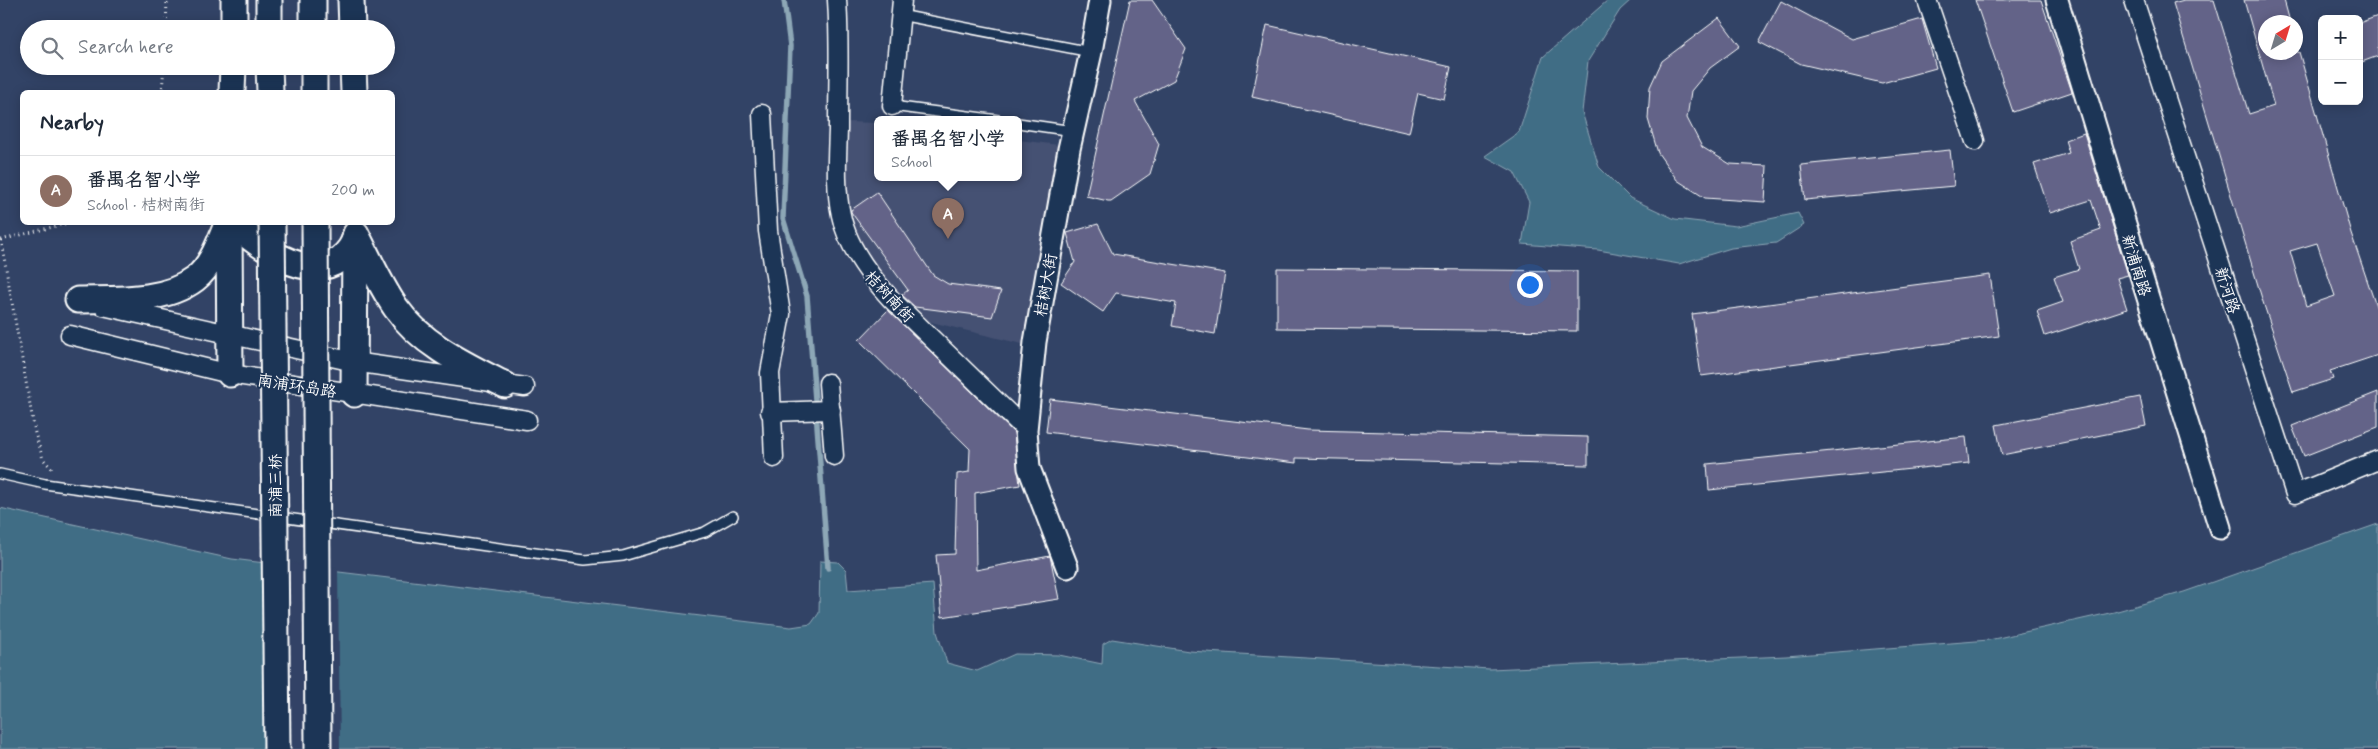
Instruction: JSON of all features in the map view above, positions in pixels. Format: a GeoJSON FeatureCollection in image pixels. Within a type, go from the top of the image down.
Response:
{"type":"FeatureCollection","features":[{"type":"Feature","properties":{"kind":"main road"},"geometry":{"type":"LineString","coordinates":[[234,0],[234,20]]}},
{"type":"Feature","properties":{"kind":"main road"},"geometry":{"type":"LineString","coordinates":[[269,0],[269,20]]}},
{"type":"Feature","properties":{"kind":"main road"},"geometry":{"type":"LineString","coordinates":[[313,0],[313,20]]}},
{"type":"Feature","properties":{"kind":"main road"},"geometry":{"type":"LineString","coordinates":[[351,0],[352,20]]}},
{"type":"Feature","properties":{"kind":"main road"},"geometry":{"type":"LineString","coordinates":[[232,90],[233,75]]}},
{"type":"Feature","properties":{"kind":"main road"},"geometry":{"type":"LineString","coordinates":[[270,75],[270,90]]}},
{"type":"Feature","properties":{"kind":"main road"},"geometry":{"type":"LineString","coordinates":[[314,75],[314,90]]}},
{"type":"Feature","properties":{"kind":"main road"},"geometry":{"type":"LineString","coordinates":[[353,75],[354,90]]}},
{"type":"Feature","properties":{"kind":"main road"},"geometry":{"type":"LineString","coordinates":[[78,300],[146,297],[177,289],[196,278],[210,260],[228,225]]}},
{"type":"Feature","properties":{"kind":"main road"},"geometry":{"type":"LineString","coordinates":[[230,225],[230,374]]}},
{"type":"Feature","properties":{"kind":"main road"},"geometry":{"type":"LineString","coordinates":[[233,225],[254,243],[285,260],[302,265],[320,266],[336,262],[354,244],[356,228]]}},
{"type":"Feature","properties":{"kind":"main road","name":"南浦三桥"},"geometry":{"type":"LineString","coordinates":[[272,225],[277,749]]}},
{"type":"Feature","properties":{"kind":"main road"},"geometry":{"type":"LineString","coordinates":[[315,225],[318,749]]}},
{"type":"Feature","properties":{"kind":"main road"},"geometry":{"type":"LineString","coordinates":[[354,394],[356,228]]}},
{"type":"Feature","properties":{"kind":"main road"},"geometry":{"type":"LineString","coordinates":[[356,228],[382,286],[411,326],[452,358],[515,386]]}},
{"type":"Feature","properties":{"kind":"street","name":"桔树南街"},"geometry":{"type":"LineString","coordinates":[[837,0],[839,33],[837,181],[841,216],[860,260],[871,278],[891,299],[1026,430]]}},
{"type":"Feature","properties":{"kind":"street","name":"桔树大街"},"geometry":{"type":"LineString","coordinates":[[1067,567],[1029,468],[1026,430],[1035,342],[1073,131],[1091,52],[1100,0]]}},
{"type":"Feature","properties":{"kind":"street"},"geometry":{"type":"LineString","coordinates":[[1928,0],[1975,141]]}},
{"type":"Feature","properties":{"kind":"street","name":"新浦南路"},"geometry":{"type":"LineString","coordinates":[[2057,0],[2114,192],[2220,528]]}},
{"type":"Feature","properties":{"kind":"street","name":"新河路"},"geometry":{"type":"LineString","coordinates":[[2134,0],[2295,494],[2378,460]]}},
{"type":"Feature","properties":{"kind":"street"},"geometry":{"type":"LineString","coordinates":[[892,106],[901,8]]}},
{"type":"Feature","properties":{"kind":"street"},"geometry":{"type":"LineString","coordinates":[[762,114],[768,232],[781,314],[770,373],[770,412],[774,458]]}},
{"type":"Feature","properties":{"kind":"street","name":"南浦环岛路"},"geometry":{"type":"LineString","coordinates":[[78,300],[231,336],[354,362],[515,386]]}},
{"type":"Feature","properties":{"kind":"street","name":"南浦环岛路"},"geometry":{"type":"LineString","coordinates":[[70,335],[230,374],[527,420]]}},
{"type":"Feature","properties":{"kind":"street"},"geometry":{"type":"LineString","coordinates":[[828,383],[834,456]]}},
{"type":"Feature","properties":{"kind":"street"},"geometry":{"type":"LineString","coordinates":[[770,412],[831,410]]}},
{"type":"Feature","properties":{"kind":"lane"},"geometry":{"type":"LineString","coordinates":[[901,8],[1091,52]]}},
{"type":"Feature","properties":{"kind":"lane"},"geometry":{"type":"LineString","coordinates":[[892,106],[968,116]]}},
{"type":"Feature","properties":{"kind":"lane"},"geometry":{"type":"LineString","coordinates":[[1022,124],[1073,131]]}},
{"type":"Feature","properties":{"kind":"lane"},"geometry":{"type":"LineString","coordinates":[[0,474],[45,484],[585,560],[623,556],[705,532],[733,516]]}},
{"type":"Feature","properties":{"kind":"path"},"geometry":{"type":"LineString","coordinates":[[166,20],[167,0]]}},
{"type":"Feature","properties":{"kind":"path"},"geometry":{"type":"LineString","coordinates":[[162,90],[163,75]]}},
{"type":"Feature","properties":{"kind":"path"},"geometry":{"type":"LineString","coordinates":[[60,225],[0,240],[36,434],[43,459],[68,486]]}},
{"type":"Feature","properties":{"kind":"shaded area"},"geometry":{"type":"Polygon","coordinates":[[[1608,0],[1631,0],[1620,10],[1588,61],[1582,112],[1599,167],[1630,198],[1675,219],[1736,226],[1798,213],[1804,225],[1776,243],[1731,248],[1679,264],[1598,250],[1522,244],[1529,202],[1514,172],[1485,156],[1519,132],[1543,57],[1608,0]]]}},
{"type":"Feature","properties":{"kind":"shaded area"},"geometry":{"type":"Polygon","coordinates":[[[845,122],[874,123],[874,181],[1022,181],[1022,140],[1059,145],[1022,344],[927,321],[896,296],[868,266],[850,228],[842,184],[845,122]]]}},
{"type":"Feature","properties":{"kind":"shaded area"},"geometry":{"type":"Polygon","coordinates":[[[0,508],[232,559],[791,627],[811,624],[819,613],[820,561],[838,562],[846,570],[848,590],[933,584],[937,632],[947,663],[977,671],[1015,654],[1059,655],[1102,664],[1103,644],[1112,639],[1189,651],[1490,669],[1786,656],[1989,640],[2114,612],[2184,592],[2378,524],[2378,749],[0,749],[0,508]]]}},
{"type":"Feature","properties":{"kind":"pier"},"geometry":{"type":"Polygon","coordinates":[[[261,560],[338,569],[340,749],[264,749],[261,560]]]}},
{"type":"Feature","properties":{"kind":"building"},"geometry":{"type":"Polygon","coordinates":[[[1130,0],[1152,0],[1186,49],[1174,80],[1135,101],[1159,144],[1150,174],[1111,201],[1108,201],[1086,196],[1130,0]]]}},
{"type":"Feature","properties":{"kind":"building"},"geometry":{"type":"Polygon","coordinates":[[[1975,0],[2041,0],[2072,92],[2013,112],[1975,0]]]}},
{"type":"Feature","properties":{"kind":"building"},"geometry":{"type":"Polygon","coordinates":[[[2184,0],[2214,0],[2249,114],[2274,106],[2261,60],[2301,60],[2351,233],[2378,312],[2378,355],[2330,371],[2333,379],[2293,392],[2263,302],[2173,3],[2184,0]],[[2317,243],[2290,251],[2306,306],[2335,296],[2317,243]]]}},
{"type":"Feature","properties":{"kind":"building"},"geometry":{"type":"Polygon","coordinates":[[[2244,0],[2284,0],[2288,15],[2258,15],[2258,49],[2244,0]]]}},
{"type":"Feature","properties":{"kind":"building"},"geometry":{"type":"Polygon","coordinates":[[[1781,1],[1852,39],[1922,19],[1936,68],[1882,83],[1801,64],[1759,42],[1781,1]]]}},
{"type":"Feature","properties":{"kind":"building"},"geometry":{"type":"Polygon","coordinates":[[[2378,16],[2378,56],[2363,62],[2363,60],[2363,22],[2378,16]]]}},
{"type":"Feature","properties":{"kind":"building"},"geometry":{"type":"Polygon","coordinates":[[[1719,18],[1740,46],[1710,68],[1691,91],[1687,118],[1702,147],[1730,164],[1767,166],[1765,202],[1705,198],[1677,180],[1658,153],[1648,119],[1650,87],[1662,61],[1719,18]]]}},
{"type":"Feature","properties":{"kind":"building"},"geometry":{"type":"Polygon","coordinates":[[[1267,25],[1451,67],[1444,99],[1418,93],[1409,133],[1252,97],[1267,25]]]}},
{"type":"Feature","properties":{"kind":"building"},"geometry":{"type":"Polygon","coordinates":[[[2084,133],[2128,275],[2117,278],[2127,309],[2045,336],[2037,311],[2063,302],[2054,277],[2079,269],[2070,241],[2101,230],[2091,200],[2050,213],[2034,164],[2069,153],[2065,140],[2084,133]]]}},
{"type":"Feature","properties":{"kind":"building"},"geometry":{"type":"Polygon","coordinates":[[[1950,150],[1954,186],[1805,200],[1801,165],[1950,150]]]}},
{"type":"Feature","properties":{"kind":"building"},"geometry":{"type":"Polygon","coordinates":[[[877,192],[933,275],[948,284],[1001,291],[992,317],[915,307],[902,295],[908,290],[851,212],[851,210],[877,192]]]}},
{"type":"Feature","properties":{"kind":"building"},"geometry":{"type":"Polygon","coordinates":[[[1098,224],[1113,254],[1225,273],[1215,334],[1172,326],[1176,303],[1116,293],[1103,312],[1061,283],[1075,262],[1067,233],[1098,224]]]}},
{"type":"Feature","properties":{"kind":"building"},"geometry":{"type":"Polygon","coordinates":[[[1277,268],[1577,271],[1577,331],[1277,328],[1277,268]]]}},
{"type":"Feature","properties":{"kind":"building"},"geometry":{"type":"Polygon","coordinates":[[[1990,275],[1999,336],[1701,376],[1692,314],[1990,275]]]}},
{"type":"Feature","properties":{"kind":"building"},"geometry":{"type":"Polygon","coordinates":[[[888,310],[1014,433],[1020,485],[975,493],[976,570],[1050,556],[1059,599],[942,617],[936,555],[955,554],[957,474],[969,472],[970,449],[859,340],[888,310]]]}},
{"type":"Feature","properties":{"kind":"building"},"geometry":{"type":"Polygon","coordinates":[[[2378,392],[2378,427],[2304,456],[2292,426],[2378,392]]]}},
{"type":"Feature","properties":{"kind":"building"},"geometry":{"type":"Polygon","coordinates":[[[2140,397],[2146,426],[2002,455],[1996,425],[2140,397]]]}},
{"type":"Feature","properties":{"kind":"building"},"geometry":{"type":"Polygon","coordinates":[[[1050,399],[1308,430],[1588,437],[1588,465],[1296,458],[1296,463],[1046,432],[1050,399]]]}},
{"type":"Feature","properties":{"kind":"building"},"geometry":{"type":"Polygon","coordinates":[[[1966,437],[1969,463],[1709,490],[1707,464],[1966,437]]]}},
{"type":"Feature","properties":{"kind":"waterway"},"geometry":{"type":"LineString","coordinates":[[784,0],[790,46],[783,218],[807,296],[828,568]]}},
{"type":"Feature","properties":{"kind":"place","name":"番禺名智小学"},"geometry":{"type":"Point","coordinates":[948,239]}}]}
